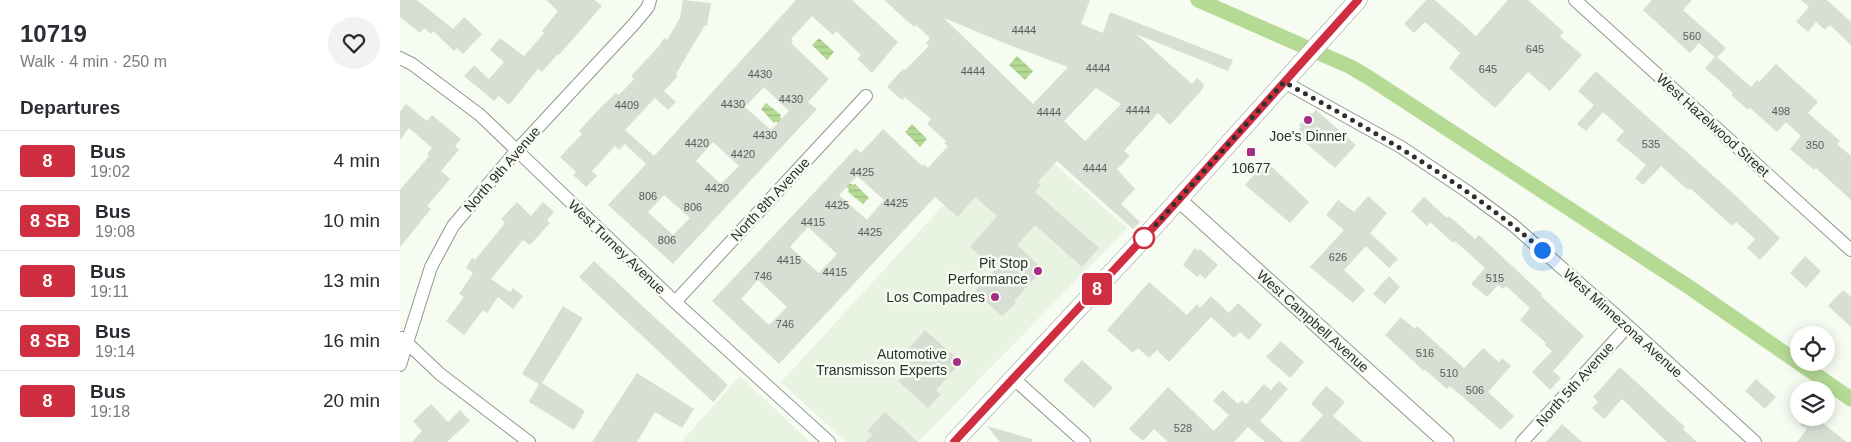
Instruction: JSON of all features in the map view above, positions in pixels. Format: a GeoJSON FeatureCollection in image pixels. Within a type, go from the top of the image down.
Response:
{"type":"FeatureCollection","features":[{"type":"Feature","properties":{"kind":"main road"},"geometry":{"type":"LineString","coordinates":[[954,442],[1179,200],[1358,0]]}},
{"type":"Feature","properties":{"kind":"street","name":"North 9th Avenue"},"geometry":{"type":"LineString","coordinates":[[400,365],[404,339],[431,267],[452,226],[518,150],[634,24],[648,7],[650,0]]}},
{"type":"Feature","properties":{"kind":"street","name":"West Hazelwood Street"},"geometry":{"type":"LineString","coordinates":[[1575,0],[1851,250]]}},
{"type":"Feature","properties":{"kind":"street","name":"West Turney Avenue"},"geometry":{"type":"LineString","coordinates":[[400,58],[412,64],[480,115],[518,150],[586,219],[829,442]]}},
{"type":"Feature","properties":{"kind":"street","name":"West Minnezona Avenue"},"geometry":{"type":"LineString","coordinates":[[1284,82],[1393,143],[1468,192],[1513,225],[1628,326],[1755,442]]}},
{"type":"Feature","properties":{"kind":"street","name":"North 8th Avenue"},"geometry":{"type":"LineString","coordinates":[[675,302],[866,96]]}},
{"type":"Feature","properties":{"kind":"street","name":"West Campbell Avenue"},"geometry":{"type":"LineString","coordinates":[[1179,200],[1446,442]]}},
{"type":"Feature","properties":{"kind":"street","name":"North 5th Avenue"},"geometry":{"type":"LineString","coordinates":[[1522,442],[1628,326]]}},
{"type":"Feature","properties":{"kind":"street"},"geometry":{"type":"LineString","coordinates":[[404,339],[440,374],[528,442]]}},
{"type":"Feature","properties":{"kind":"street"},"geometry":{"type":"LineString","coordinates":[[1014,379],[1084,442]]}},
{"type":"Feature","properties":{"kind":"shaded area"},"geometry":{"type":"Polygon","coordinates":[[[819,38],[834,52],[827,60],[812,45],[819,38]]]}},
{"type":"Feature","properties":{"kind":"shaded area"},"geometry":{"type":"Polygon","coordinates":[[[1017,56],[1033,71],[1025,80],[1009,65],[1017,56]]]}},
{"type":"Feature","properties":{"kind":"shaded area"},"geometry":{"type":"Polygon","coordinates":[[[766,103],[781,115],[782,119],[778,123],[776,121],[774,123],[761,109],[766,103]]]}},
{"type":"Feature","properties":{"kind":"shaded area"},"geometry":{"type":"Polygon","coordinates":[[[912,124],[927,139],[920,147],[905,132],[912,124]]]}},
{"type":"Feature","properties":{"kind":"shaded area"},"geometry":{"type":"Polygon","coordinates":[[[1014,128],[1127,228],[918,442],[846,442],[781,382],[1014,128]]]}},
{"type":"Feature","properties":{"kind":"shaded area"},"geometry":{"type":"Polygon","coordinates":[[[849,183],[855,184],[869,198],[863,204],[848,192],[849,190],[846,186],[849,183]]]}},
{"type":"Feature","properties":{"kind":"shaded area"},"geometry":{"type":"Polygon","coordinates":[[[740,376],[810,442],[681,442],[740,376]]]}},
{"type":"Feature","properties":{"kind":"building"},"geometry":{"type":"Polygon","coordinates":[[[400,0],[417,0],[453,29],[464,17],[482,34],[463,54],[457,48],[454,51],[433,31],[431,34],[424,28],[420,33],[400,17],[400,0]]]}},
{"type":"Feature","properties":{"kind":"building"},"geometry":{"type":"Polygon","coordinates":[[[546,0],[595,0],[602,6],[542,72],[538,69],[509,105],[499,96],[494,101],[464,76],[474,65],[489,79],[504,62],[490,50],[500,38],[524,56],[544,33],[542,31],[558,11],[546,0]]]}},
{"type":"Feature","properties":{"kind":"building"},"geometry":{"type":"Polygon","coordinates":[[[683,0],[711,3],[707,26],[705,25],[676,74],[678,76],[664,91],[676,102],[668,110],[655,98],[625,130],[654,156],[796,0],[852,0],[898,42],[872,73],[857,59],[861,55],[836,31],[833,35],[812,16],[791,39],[793,41],[791,43],[829,79],[808,102],[817,109],[673,264],[608,205],[646,164],[625,144],[619,150],[615,146],[592,171],[597,176],[586,187],[573,175],[576,172],[560,157],[582,134],[579,131],[601,107],[616,93],[619,95],[634,79],[631,76],[660,45],[664,38],[667,40],[680,18],[683,0]],[[764,87],[745,107],[771,130],[789,111],[764,87]],[[713,142],[696,161],[721,184],[739,166],[713,142]],[[664,195],[648,212],[673,235],[690,218],[664,195]]]}},
{"type":"Feature","properties":{"kind":"building"},"geometry":{"type":"Polygon","coordinates":[[[884,0],[1090,0],[1081,24],[1103,33],[1110,12],[1233,60],[1228,71],[1136,34],[1192,84],[1197,78],[1204,84],[1202,90],[1170,125],[1158,113],[1124,151],[1130,156],[1117,169],[1135,189],[1121,204],[1140,222],[1133,229],[1057,161],[1038,182],[1041,185],[1035,192],[1099,248],[1082,267],[1035,225],[1017,245],[1043,269],[1014,301],[1016,303],[1002,316],[975,291],[995,269],[970,247],[997,216],[975,197],[958,217],[935,197],[779,364],[712,301],[856,148],[861,153],[883,129],[922,166],[924,164],[928,168],[948,146],[944,143],[946,141],[927,124],[931,119],[905,97],[902,100],[887,87],[903,69],[905,70],[929,46],[926,43],[930,38],[916,25],[914,27],[884,0]],[[944,18],[1033,104],[1068,67],[944,18]],[[1096,88],[1064,121],[1085,141],[1121,104],[1096,88]],[[857,176],[839,195],[867,220],[884,200],[857,176]],[[808,227],[790,247],[819,273],[837,254],[808,227]],[[758,280],[741,299],[769,325],[787,307],[758,280]]]}},
{"type":"Feature","properties":{"kind":"building"},"geometry":{"type":"Polygon","coordinates":[[[1426,0],[1435,0],[1476,36],[1508,0],[1528,0],[1564,32],[1560,36],[1582,55],[1550,91],[1528,72],[1495,108],[1449,68],[1460,53],[1425,22],[1414,33],[1404,24],[1426,0]]]}},
{"type":"Feature","properties":{"kind":"building"},"geometry":{"type":"Polygon","coordinates":[[[1652,0],[1692,0],[1683,10],[1726,48],[1717,57],[1751,87],[1757,80],[1759,82],[1776,64],[1818,102],[1808,113],[1840,141],[1837,144],[1851,156],[1851,200],[1816,168],[1814,170],[1790,149],[1801,136],[1786,122],[1777,132],[1750,108],[1748,110],[1731,95],[1733,93],[1705,68],[1715,57],[1699,43],[1690,53],[1643,10],[1652,0]]]}},
{"type":"Feature","properties":{"kind":"building"},"geometry":{"type":"Polygon","coordinates":[[[1801,0],[1827,0],[1851,22],[1851,45],[1830,25],[1825,30],[1816,22],[1808,32],[1796,22],[1809,7],[1801,0]]]}},
{"type":"Feature","properties":{"kind":"building"},"geometry":{"type":"Polygon","coordinates":[[[1596,71],[1780,238],[1760,260],[1747,248],[1755,239],[1736,222],[1732,226],[1690,188],[1688,190],[1661,166],[1643,185],[1635,178],[1646,165],[1616,140],[1624,131],[1603,112],[1586,131],[1577,124],[1594,105],[1578,91],[1596,71]]]}},
{"type":"Feature","properties":{"kind":"building"},"geometry":{"type":"Polygon","coordinates":[[[406,104],[427,121],[432,115],[461,139],[455,146],[459,150],[441,171],[450,179],[427,206],[431,209],[400,247],[400,190],[429,156],[427,154],[432,148],[409,128],[400,140],[400,112],[406,104]]]}},
{"type":"Feature","properties":{"kind":"building"},"geometry":{"type":"Polygon","coordinates":[[[1316,110],[1356,145],[1335,168],[1295,134],[1301,127],[1299,125],[1310,113],[1312,114],[1316,110]]]}},
{"type":"Feature","properties":{"kind":"building"},"geometry":{"type":"Polygon","coordinates":[[[1268,163],[1309,202],[1290,223],[1245,185],[1260,168],[1262,170],[1268,163]]]}},
{"type":"Feature","properties":{"kind":"building"},"geometry":{"type":"Polygon","coordinates":[[[1368,196],[1387,213],[1370,233],[1398,259],[1389,268],[1366,246],[1344,270],[1365,290],[1353,303],[1310,267],[1344,230],[1326,215],[1338,200],[1354,212],[1368,196]]]}},
{"type":"Feature","properties":{"kind":"building"},"geometry":{"type":"Polygon","coordinates":[[[1424,197],[1447,218],[1449,216],[1475,239],[1479,235],[1584,336],[1553,371],[1561,378],[1550,390],[1532,372],[1552,351],[1545,345],[1546,343],[1520,320],[1530,308],[1506,286],[1503,289],[1498,285],[1487,297],[1471,284],[1485,268],[1455,241],[1453,243],[1430,222],[1427,226],[1411,211],[1424,197]]]}},
{"type":"Feature","properties":{"kind":"building"},"geometry":{"type":"Polygon","coordinates":[[[517,202],[531,216],[543,202],[554,212],[547,220],[550,223],[530,245],[523,240],[491,279],[510,292],[513,288],[523,296],[513,309],[498,297],[487,313],[483,310],[464,335],[446,321],[464,297],[459,294],[473,273],[466,268],[472,258],[475,260],[505,223],[501,219],[517,202]]]}},
{"type":"Feature","properties":{"kind":"building"},"geometry":{"type":"Polygon","coordinates":[[[1195,248],[1198,251],[1200,249],[1218,265],[1205,279],[1200,274],[1197,277],[1183,265],[1195,248]]]}},
{"type":"Feature","properties":{"kind":"building"},"geometry":{"type":"Polygon","coordinates":[[[1805,256],[1821,271],[1806,288],[1790,273],[1805,256]]]}},
{"type":"Feature","properties":{"kind":"building"},"geometry":{"type":"Polygon","coordinates":[[[594,261],[728,385],[713,402],[579,277],[594,261]]]}},
{"type":"Feature","properties":{"kind":"building"},"geometry":{"type":"Polygon","coordinates":[[[1389,276],[1400,287],[1385,304],[1373,294],[1389,276]]]}},
{"type":"Feature","properties":{"kind":"building"},"geometry":{"type":"Polygon","coordinates":[[[1149,282],[1187,315],[1197,304],[1200,308],[1211,296],[1229,313],[1238,303],[1262,325],[1249,340],[1240,332],[1234,338],[1211,317],[1169,362],[1157,350],[1149,358],[1138,348],[1133,353],[1107,330],[1149,282]]]}},
{"type":"Feature","properties":{"kind":"building"},"geometry":{"type":"Polygon","coordinates":[[[1843,290],[1851,297],[1851,327],[1828,306],[1843,290]]]}},
{"type":"Feature","properties":{"kind":"building"},"geometry":{"type":"Polygon","coordinates":[[[563,306],[583,318],[542,383],[585,411],[574,430],[529,402],[539,384],[522,374],[563,306]]]}},
{"type":"Feature","properties":{"kind":"building"},"geometry":{"type":"Polygon","coordinates":[[[1401,317],[1415,329],[1417,326],[1464,368],[1483,348],[1499,362],[1502,358],[1511,366],[1488,392],[1514,416],[1501,430],[1450,386],[1447,389],[1424,371],[1385,335],[1401,317]]]}},
{"type":"Feature","properties":{"kind":"building"},"geometry":{"type":"Polygon","coordinates":[[[925,330],[961,362],[936,390],[941,394],[928,408],[898,381],[905,374],[901,370],[916,354],[909,348],[925,330]]]}},
{"type":"Feature","properties":{"kind":"building"},"geometry":{"type":"Polygon","coordinates":[[[1281,341],[1304,362],[1290,378],[1266,357],[1281,341]]]}},
{"type":"Feature","properties":{"kind":"building"},"geometry":{"type":"Polygon","coordinates":[[[1082,360],[1113,388],[1094,408],[1063,380],[1082,360]]]}},
{"type":"Feature","properties":{"kind":"building"},"geometry":{"type":"Polygon","coordinates":[[[1620,367],[1685,427],[1683,429],[1697,442],[1667,442],[1622,399],[1604,419],[1592,408],[1598,402],[1593,397],[1620,367]]]}},
{"type":"Feature","properties":{"kind":"building"},"geometry":{"type":"Polygon","coordinates":[[[637,373],[694,409],[682,428],[655,412],[637,442],[592,442],[637,373]]]}},
{"type":"Feature","properties":{"kind":"building"},"geometry":{"type":"Polygon","coordinates":[[[1756,379],[1776,397],[1765,409],[1745,391],[1756,379]]]}},
{"type":"Feature","properties":{"kind":"building"},"geometry":{"type":"Polygon","coordinates":[[[1279,381],[1288,389],[1260,421],[1284,442],[1265,442],[1248,427],[1234,442],[1168,442],[1154,429],[1143,441],[1129,429],[1168,387],[1214,431],[1229,415],[1213,401],[1223,390],[1238,404],[1242,400],[1246,404],[1264,384],[1271,390],[1279,381]]]}},
{"type":"Feature","properties":{"kind":"building"},"geometry":{"type":"Polygon","coordinates":[[[1326,386],[1345,402],[1333,416],[1363,442],[1299,442],[1323,415],[1311,404],[1326,386]]]}},
{"type":"Feature","properties":{"kind":"building"},"geometry":{"type":"Polygon","coordinates":[[[431,404],[448,422],[460,410],[470,421],[447,442],[412,442],[422,431],[413,421],[431,404]]]}},
{"type":"Feature","properties":{"kind":"building"},"geometry":{"type":"Polygon","coordinates":[[[885,412],[918,442],[865,442],[872,435],[867,431],[885,412]]]}},
{"type":"Feature","properties":{"kind":"building"},"geometry":{"type":"Polygon","coordinates":[[[1562,424],[1582,442],[1546,442],[1562,424]]]}},
{"type":"Feature","properties":{"kind":"building"},"geometry":{"type":"Polygon","coordinates":[[[987,426],[1032,439],[1032,442],[1000,442],[987,426]]]}},
{"type":"Feature","properties":{"kind":"building"},"geometry":{"type":"Polygon","coordinates":[[[1802,426],[1826,426],[1847,442],[1797,442],[1807,429],[1802,426]]]}},
{"type":"Feature","properties":{"kind":"waterway"},"geometry":{"type":"LineString","coordinates":[[1198,0],[1351,67],[1371,79],[1692,289],[1851,399]]}},
{"type":"Feature","properties":{"kind":"bus line","name":"8"},"geometry":{"type":"LineString","coordinates":[[954,442],[1164,216],[1358,0]]}},
{"type":"Feature","properties":{"kind":"place","name":"Joe's Dinner"},"geometry":{"type":"Point","coordinates":[1308,120]}},
{"type":"Feature","properties":{"kind":"place","name":"10677"},"geometry":{"type":"Point","coordinates":[1251,152]}},
{"type":"Feature","properties":{"kind":"place","name":"Pit Stop Performance"},"geometry":{"type":"Point","coordinates":[1038,271]}},
{"type":"Feature","properties":{"kind":"place","name":"Los Compadres"},"geometry":{"type":"Point","coordinates":[995,297]}},
{"type":"Feature","properties":{"kind":"place","name":"Automotive Transmisson Experts"},"geometry":{"type":"Point","coordinates":[957,362]}},
{"type":"Feature","properties":{"kind":"route"},"geometry":{"type":"LineString","coordinates":[[1144,238],[1284,82],[1376,133],[1428,165],[1513,225],[1542,250]]}}]}
